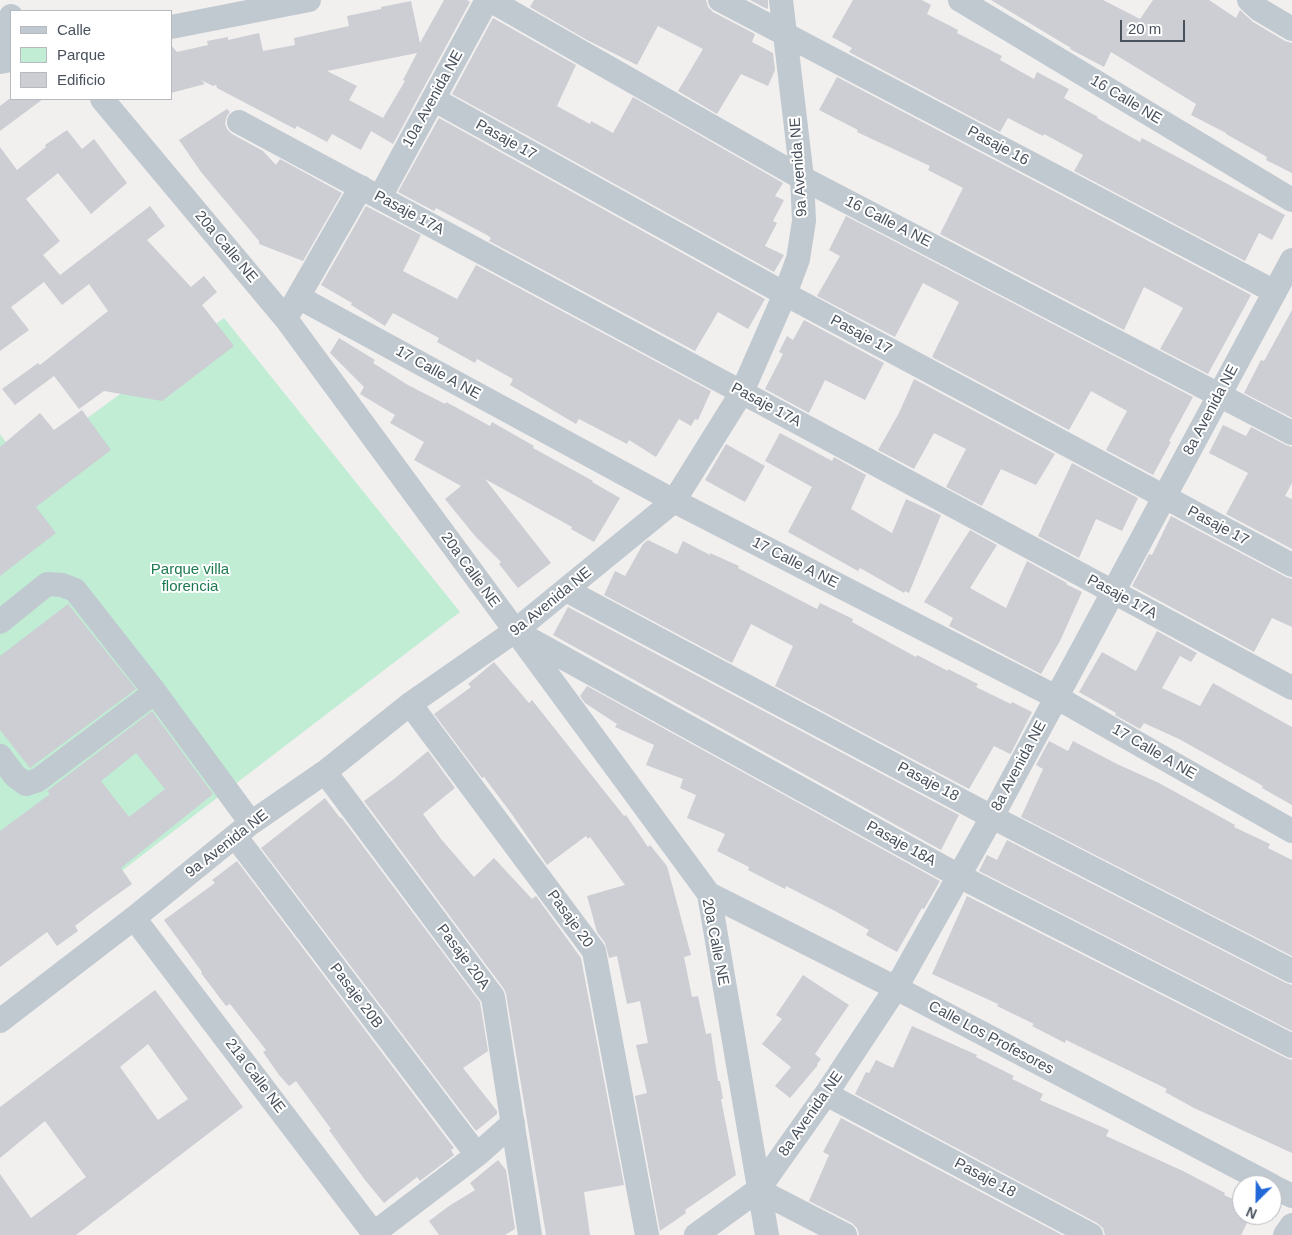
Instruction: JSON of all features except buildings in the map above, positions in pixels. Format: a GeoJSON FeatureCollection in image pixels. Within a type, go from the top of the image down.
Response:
{"type":"FeatureCollection","features":[{"type":"Feature","properties":{"kind":"street"},"geometry":{"type":"LineString","coordinates":[[197,22],[208,0]]}},
{"type":"Feature","properties":{"kind":"street"},"geometry":{"type":"LineString","coordinates":[[172,27],[308,0]]}},
{"type":"Feature","properties":{"kind":"street","name":"10a Avenida NE"},"geometry":{"type":"LineString","coordinates":[[286,319],[298,297],[433,99],[488,0]]}},
{"type":"Feature","properties":{"kind":"street","name":"16 Calle A NE"},"geometry":{"type":"LineString","coordinates":[[488,0],[802,178],[1292,433]]}},
{"type":"Feature","properties":{"kind":"street","name":"Pasaje 16"},"geometry":{"type":"LineString","coordinates":[[720,0],[1275,292]]}},
{"type":"Feature","properties":{"kind":"street","name":"9a Avenida NE"},"geometry":{"type":"LineString","coordinates":[[0,1022],[243,830],[325,772],[410,704],[515,631],[674,501],[742,392],[785,294],[798,259],[804,221],[802,178],[782,0]]}},
{"type":"Feature","properties":{"kind":"street","name":"16 Calle NE"},"geometry":{"type":"LineString","coordinates":[[960,0],[1292,200]]}},
{"type":"Feature","properties":{"kind":"street"},"geometry":{"type":"LineString","coordinates":[[1249,0],[1260,10],[1292,29]]}},
{"type":"Feature","properties":{"kind":"street"},"geometry":{"type":"LineString","coordinates":[[0,42],[10,20]]}},
{"type":"Feature","properties":{"kind":"street","name":"Pasaje 17"},"geometry":{"type":"LineString","coordinates":[[433,99],[785,294],[1292,565]]}},
{"type":"Feature","properties":{"kind":"street","name":"20a Calle NE"},"geometry":{"type":"LineString","coordinates":[[103,100],[286,319],[709,894],[767,1235]]}},
{"type":"Feature","properties":{"kind":"street","name":"Pasaje 17A"},"geometry":{"type":"LineString","coordinates":[[239,122],[1292,688]]}},
{"type":"Feature","properties":{"kind":"street","name":"8a Avenida NE"},"geometry":{"type":"LineString","coordinates":[[696,1235],[758,1190],[826,1094],[896,988],[992,817],[1292,260]]}},
{"type":"Feature","properties":{"kind":"street","name":"17 Calle A NE"},"geometry":{"type":"LineString","coordinates":[[298,297],[674,501],[1056,697],[1292,831]]}},
{"type":"Feature","properties":{"kind":"street","name":"Pasaje 20B"},"geometry":{"type":"LineString","coordinates":[[0,622],[47,584],[62,585],[75,590],[154,692],[243,830],[477,1155]]}},
{"type":"Feature","properties":{"kind":"street","name":"Pasaje 18"},"geometry":{"type":"LineString","coordinates":[[566,590],[992,817],[1292,971]]}},
{"type":"Feature","properties":{"kind":"street","name":"Pasaje 18A"},"geometry":{"type":"LineString","coordinates":[[515,631],[959,876],[1292,1046]]}},
{"type":"Feature","properties":{"kind":"street"},"geometry":{"type":"LineString","coordinates":[[0,756],[15,776],[26,784],[38,780],[154,692]]}},
{"type":"Feature","properties":{"kind":"street","name":"Pasaje 20"},"geometry":{"type":"LineString","coordinates":[[410,704],[594,951],[647,1235]]}},
{"type":"Feature","properties":{"kind":"street","name":"Pasaje 20A"},"geometry":{"type":"LineString","coordinates":[[325,772],[493,997],[530,1235]]}},
{"type":"Feature","properties":{"kind":"street","name":"Calle Los Profesores"},"geometry":{"type":"LineString","coordinates":[[709,894],[896,988],[1252,1175]]}},
{"type":"Feature","properties":{"kind":"street","name":"21a Calle NE"},"geometry":{"type":"LineString","coordinates":[[134,918],[374,1234]]}},
{"type":"Feature","properties":{"kind":"street","name":"Pasaje 18"},"geometry":{"type":"LineString","coordinates":[[826,1094],[1091,1235]]}},
{"type":"Feature","properties":{"kind":"street"},"geometry":{"type":"LineString","coordinates":[[374,1234],[477,1155],[513,1123]]}},
{"type":"Feature","properties":{"kind":"street"},"geometry":{"type":"LineString","coordinates":[[758,1190],[845,1235]]}},
{"type":"Feature","properties":{"kind":"street"},"geometry":{"type":"LineString","coordinates":[[1285,1235],[1292,1225]]}},
{"type":"Feature","properties":{"kind":"green space","name":"Parque villa florencia"},"geometry":{"type":"Polygon","coordinates":[[[224,318],[460,612],[0,964],[0,434],[23,465],[224,318]]]}}]}
